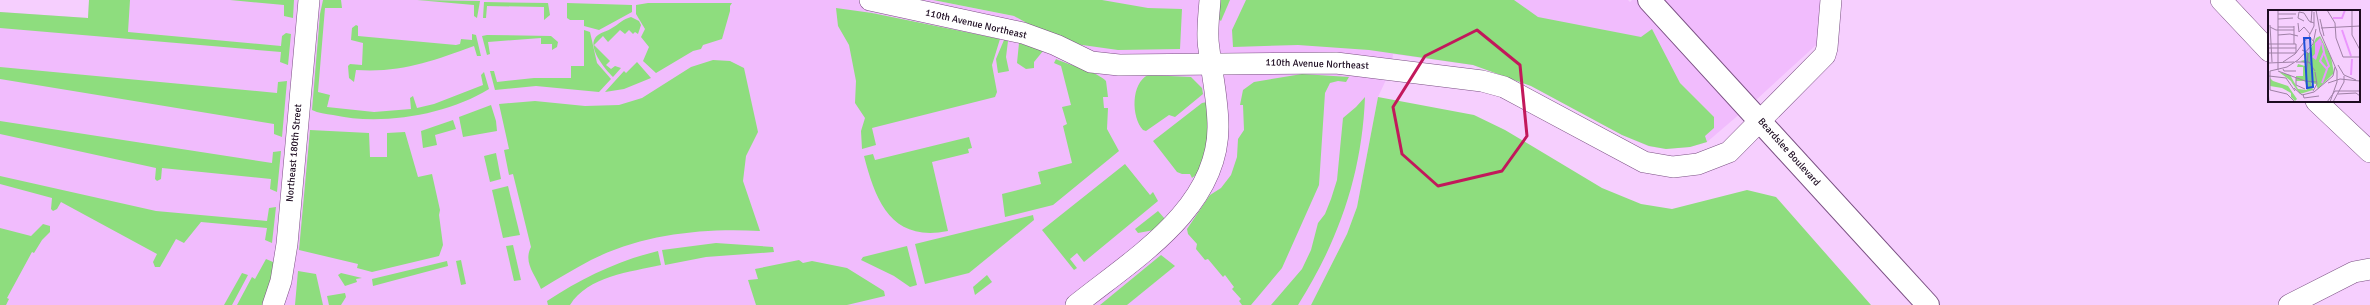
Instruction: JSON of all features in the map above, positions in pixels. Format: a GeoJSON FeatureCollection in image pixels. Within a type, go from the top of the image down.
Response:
{"type":"FeatureCollection","features":[{"type":"Feature","properties":{"kind":"main road","name":"Beardslee Boulevard"},"geometry":{"type":"LineString","coordinates":[[1649,0],[1928,305]]}},
{"type":"Feature","properties":{"kind":"street","name":"Northeast 180th Street"},"geometry":{"type":"LineString","coordinates":[[273,305],[281,281],[287,244],[309,0]]}},
{"type":"Feature","properties":{"kind":"street","name":"110th Avenue Northeast"},"geometry":{"type":"LineString","coordinates":[[870,0],[1022,33],[1056,45],[1091,62],[1119,65],[1336,63],[1482,81],[1504,88],[1644,162],[1673,166],[1698,164],[1728,152],[1761,121],[1824,55],[1827,48],[1831,0]]}},
{"type":"Feature","properties":{"kind":"street"},"geometry":{"type":"LineString","coordinates":[[1076,305],[1165,233],[1188,206],[1209,175],[1216,152],[1218,127],[1217,98],[1212,63],[1208,48],[1210,0]]}},
{"type":"Feature","properties":{"kind":"street"},"geometry":{"type":"LineString","coordinates":[[2221,0],[2268,50]]}},
{"type":"Feature","properties":{"kind":"street"},"geometry":{"type":"LineString","coordinates":[[2317,102],[2370,152]]}},
{"type":"Feature","properties":{"kind":"street"},"geometry":{"type":"LineString","coordinates":[[2288,305],[2354,272],[2370,269]]}},
{"type":"Feature","properties":{"kind":"highlighted area"},"geometry":{"type":"Polygon","coordinates":[[[1477,30],[1520,65],[1527,136],[1502,171],[1438,186],[1402,154],[1393,107],[1425,56],[1477,30]]]}},
{"type":"Feature","properties":{"kind":"shaded area"},"geometry":{"type":"Polygon","coordinates":[[[89,0],[933,0],[1013,16],[1015,0],[1628,0],[1630,2],[1632,0],[1838,0],[1835,47],[1815,46],[1707,142],[1690,147],[1666,149],[1648,146],[1622,135],[1531,86],[1473,65],[1393,54],[1391,69],[1378,97],[1357,207],[1347,234],[1311,305],[0,305],[0,12],[88,18],[89,0]]]}},
{"type":"Feature","properties":{"kind":"green space"},"geometry":{"type":"Polygon","coordinates":[[[89,0],[130,0],[128,32],[281,46],[282,36],[286,33],[291,34],[288,65],[280,62],[281,52],[0,28],[0,12],[88,18],[89,0]]]}},
{"type":"Feature","properties":{"kind":"green space"},"geometry":{"type":"Polygon","coordinates":[[[230,0],[294,0],[293,18],[284,16],[284,5],[230,0]]]}},
{"type":"Feature","properties":{"kind":"green space"},"geometry":{"type":"Polygon","coordinates":[[[323,0],[341,0],[342,8],[325,8],[318,92],[330,95],[327,107],[374,112],[411,109],[410,98],[413,96],[417,108],[434,104],[483,85],[481,75],[484,72],[489,89],[454,106],[413,116],[372,119],[352,118],[312,110],[320,14],[323,0]]]}},
{"type":"Feature","properties":{"kind":"green space"},"geometry":{"type":"Polygon","coordinates":[[[417,0],[480,1],[477,18],[474,16],[474,5],[417,0]]]}},
{"type":"Feature","properties":{"kind":"green space"},"geometry":{"type":"Polygon","coordinates":[[[933,0],[1102,0],[1148,8],[1182,9],[1180,49],[1118,50],[1061,42],[1014,16],[933,0]]]}},
{"type":"Feature","properties":{"kind":"green space"},"geometry":{"type":"Polygon","coordinates":[[[1219,0],[1230,0],[1221,21],[1217,18],[1219,0]]]}},
{"type":"Feature","properties":{"kind":"green space"},"geometry":{"type":"Polygon","coordinates":[[[1246,0],[1514,0],[1538,17],[1641,37],[1652,29],[1680,83],[1714,117],[1714,128],[1705,136],[1707,142],[1690,147],[1666,149],[1649,146],[1622,135],[1531,86],[1473,65],[1369,50],[1298,45],[1233,47],[1232,30],[1246,0]]]}},
{"type":"Feature","properties":{"kind":"green space"},"geometry":{"type":"Polygon","coordinates":[[[484,2],[548,3],[550,15],[544,20],[544,7],[487,6],[486,18],[483,18],[484,2]]]}},
{"type":"Feature","properties":{"kind":"green space"},"geometry":{"type":"Polygon","coordinates":[[[567,3],[632,5],[632,12],[599,30],[584,26],[584,20],[570,20],[567,18],[567,3]]]}},
{"type":"Feature","properties":{"kind":"green space"},"geometry":{"type":"Polygon","coordinates":[[[648,3],[732,3],[722,39],[703,45],[701,49],[693,51],[656,73],[643,61],[649,47],[641,37],[645,29],[636,14],[636,5],[648,3]]]}},
{"type":"Feature","properties":{"kind":"green space"},"geometry":{"type":"Polygon","coordinates":[[[836,8],[872,13],[1000,39],[992,65],[997,92],[995,97],[872,128],[876,145],[862,149],[861,131],[865,118],[855,103],[856,81],[849,45],[838,26],[836,8]]]}},
{"type":"Feature","properties":{"kind":"green space"},"geometry":{"type":"Polygon","coordinates":[[[631,17],[639,21],[641,25],[638,34],[635,32],[633,34],[629,30],[625,34],[620,30],[608,42],[603,36],[594,45],[610,61],[606,65],[611,69],[615,66],[621,68],[613,77],[601,63],[595,51],[593,45],[594,39],[623,20],[631,17]]]}},
{"type":"Feature","properties":{"kind":"green space"},"geometry":{"type":"Polygon","coordinates":[[[356,25],[358,26],[358,36],[456,45],[460,44],[461,39],[472,40],[472,34],[476,35],[481,56],[477,56],[474,46],[430,61],[402,68],[388,70],[356,70],[354,82],[349,78],[348,66],[350,64],[362,65],[363,43],[351,40],[352,28],[356,25]]]}},
{"type":"Feature","properties":{"kind":"green space"},"geometry":{"type":"Polygon","coordinates":[[[584,30],[590,32],[597,63],[611,79],[599,92],[536,86],[495,90],[490,71],[494,71],[497,82],[534,78],[571,78],[571,66],[584,66],[584,30]]]}},
{"type":"Feature","properties":{"kind":"green space"},"geometry":{"type":"Polygon","coordinates":[[[482,36],[551,36],[558,42],[557,47],[552,50],[552,44],[541,44],[541,38],[488,42],[490,54],[487,55],[482,36]]]}},
{"type":"Feature","properties":{"kind":"green space"},"geometry":{"type":"Polygon","coordinates":[[[1004,40],[1008,41],[1006,57],[1009,71],[998,73],[996,59],[1004,40]]]}},
{"type":"Feature","properties":{"kind":"green space"},"geometry":{"type":"Polygon","coordinates":[[[1019,43],[1043,51],[1034,62],[1034,68],[1026,69],[1017,63],[1019,43]]]}},
{"type":"Feature","properties":{"kind":"green space"},"geometry":{"type":"Polygon","coordinates":[[[1056,59],[1097,75],[1106,81],[1108,97],[1103,97],[1104,108],[1108,108],[1107,129],[1119,151],[1053,205],[1005,217],[1002,194],[1041,184],[1038,172],[1072,163],[1063,126],[1067,124],[1062,107],[1071,105],[1061,66],[1054,63],[1056,59]]]}},
{"type":"Feature","properties":{"kind":"green space"},"geometry":{"type":"Polygon","coordinates":[[[713,60],[730,61],[744,68],[758,132],[746,156],[743,181],[760,231],[739,230],[695,232],[631,244],[591,260],[541,289],[529,263],[528,258],[531,247],[513,174],[509,175],[504,150],[509,149],[499,104],[535,101],[585,106],[619,105],[642,98],[691,67],[713,60]]]}},
{"type":"Feature","properties":{"kind":"green space"},"geometry":{"type":"Polygon","coordinates":[[[637,62],[651,78],[624,89],[605,92],[624,71],[626,73],[637,62]]]}},
{"type":"Feature","properties":{"kind":"green space"},"geometry":{"type":"Polygon","coordinates":[[[0,67],[277,93],[278,82],[287,81],[282,137],[274,134],[274,124],[0,79],[0,67]]]}},
{"type":"Feature","properties":{"kind":"green space"},"geometry":{"type":"Polygon","coordinates":[[[1302,74],[1349,77],[1346,82],[1338,81],[1330,83],[1325,93],[1319,185],[1282,268],[1251,305],[1242,305],[1239,301],[1241,299],[1232,289],[1234,287],[1225,275],[1223,277],[1208,259],[1205,260],[1196,249],[1197,244],[1188,234],[1187,229],[1210,195],[1221,188],[1231,175],[1237,157],[1238,139],[1244,130],[1243,105],[1240,105],[1243,90],[1254,82],[1302,74]]]}},
{"type":"Feature","properties":{"kind":"green space"},"geometry":{"type":"Polygon","coordinates":[[[1148,75],[1191,77],[1202,88],[1203,94],[1175,117],[1169,115],[1146,131],[1143,130],[1136,117],[1135,101],[1138,85],[1142,79],[1148,75]]]}},
{"type":"Feature","properties":{"kind":"green space"},"geometry":{"type":"Polygon","coordinates":[[[1365,97],[1359,153],[1353,180],[1346,206],[1325,256],[1313,281],[1298,305],[1271,305],[1302,269],[1311,250],[1318,223],[1325,214],[1337,180],[1343,118],[1365,97]]]}},
{"type":"Feature","properties":{"kind":"green space"},"geometry":{"type":"Polygon","coordinates":[[[1378,97],[1474,115],[1505,130],[1602,188],[1641,204],[1672,209],[1747,190],[1776,197],[1871,305],[1311,305],[1347,234],[1357,207],[1378,97]]]}},
{"type":"Feature","properties":{"kind":"green space"},"geometry":{"type":"Polygon","coordinates":[[[1207,102],[1208,120],[1205,154],[1198,172],[1192,178],[1190,174],[1182,174],[1177,172],[1153,141],[1202,103],[1207,102]]]}},
{"type":"Feature","properties":{"kind":"green space"},"geometry":{"type":"Polygon","coordinates":[[[491,105],[496,121],[497,131],[463,137],[459,117],[491,105]]]}},
{"type":"Feature","properties":{"kind":"green space"},"geometry":{"type":"Polygon","coordinates":[[[453,120],[456,129],[435,135],[437,145],[423,148],[421,131],[453,120]]]}},
{"type":"Feature","properties":{"kind":"green space"},"geometry":{"type":"Polygon","coordinates":[[[0,121],[272,163],[273,152],[281,151],[277,192],[270,189],[271,179],[162,168],[161,179],[157,181],[155,179],[156,168],[0,134],[0,121]]]}},
{"type":"Feature","properties":{"kind":"green space"},"geometry":{"type":"Polygon","coordinates":[[[310,130],[369,133],[370,157],[387,157],[387,133],[405,132],[418,177],[432,174],[440,210],[439,215],[443,245],[439,256],[372,272],[357,268],[358,264],[299,250],[310,130]]]}},
{"type":"Feature","properties":{"kind":"green space"},"geometry":{"type":"Polygon","coordinates":[[[969,137],[972,148],[968,149],[969,153],[932,162],[948,231],[929,233],[913,231],[900,224],[890,215],[881,203],[874,189],[864,156],[873,154],[875,160],[969,137]]]}},
{"type":"Feature","properties":{"kind":"green space"},"geometry":{"type":"Polygon","coordinates":[[[496,153],[501,179],[490,182],[484,156],[496,153]]]}},
{"type":"Feature","properties":{"kind":"green space"},"geometry":{"type":"Polygon","coordinates":[[[1125,164],[1150,195],[1153,192],[1158,201],[1084,262],[1077,253],[1070,259],[1077,268],[1074,270],[1042,230],[1125,164]]]}},
{"type":"Feature","properties":{"kind":"green space"},"geometry":{"type":"Polygon","coordinates":[[[0,176],[156,211],[267,221],[269,208],[276,207],[272,243],[265,240],[267,228],[201,222],[184,243],[176,239],[160,267],[155,267],[153,262],[157,254],[61,202],[57,209],[53,211],[51,209],[52,198],[0,184],[0,176]]]}},
{"type":"Feature","properties":{"kind":"green space"},"geometry":{"type":"Polygon","coordinates":[[[508,186],[520,235],[503,238],[492,190],[508,186]]]}},
{"type":"Feature","properties":{"kind":"green space"},"geometry":{"type":"Polygon","coordinates":[[[1158,211],[1165,219],[1154,230],[1138,233],[1135,229],[1158,211]]]}},
{"type":"Feature","properties":{"kind":"green space"},"geometry":{"type":"Polygon","coordinates":[[[1033,215],[1034,220],[969,273],[925,284],[915,244],[1033,215]]]}},
{"type":"Feature","properties":{"kind":"green space"},"geometry":{"type":"Polygon","coordinates":[[[43,224],[50,226],[50,232],[42,240],[34,253],[32,252],[7,298],[9,299],[6,305],[0,305],[0,228],[31,236],[43,224]]]}},
{"type":"Feature","properties":{"kind":"green space"},"geometry":{"type":"Polygon","coordinates":[[[716,243],[773,247],[774,252],[706,257],[665,265],[662,250],[716,243]]]}},
{"type":"Feature","properties":{"kind":"green space"},"geometry":{"type":"Polygon","coordinates":[[[513,245],[521,280],[514,281],[506,246],[513,245]]]}},
{"type":"Feature","properties":{"kind":"green space"},"geometry":{"type":"Polygon","coordinates":[[[907,246],[917,285],[910,287],[894,276],[861,260],[863,257],[907,246]]]}},
{"type":"Feature","properties":{"kind":"green space"},"geometry":{"type":"Polygon","coordinates":[[[658,251],[661,265],[623,273],[599,281],[578,295],[570,305],[548,305],[547,301],[600,271],[628,260],[658,251]]]}},
{"type":"Feature","properties":{"kind":"green space"},"geometry":{"type":"Polygon","coordinates":[[[1161,255],[1175,266],[1127,305],[1100,305],[1161,255]]]}},
{"type":"Feature","properties":{"kind":"green space"},"geometry":{"type":"Polygon","coordinates":[[[266,259],[273,262],[274,266],[264,305],[237,305],[252,277],[255,279],[266,259]]]}},
{"type":"Feature","properties":{"kind":"green space"},"geometry":{"type":"Polygon","coordinates":[[[461,260],[466,284],[461,285],[456,261],[461,260]]]}},
{"type":"Feature","properties":{"kind":"green space"},"geometry":{"type":"Polygon","coordinates":[[[799,260],[803,263],[812,261],[847,268],[884,291],[885,296],[847,305],[756,305],[748,280],[758,279],[755,269],[799,260]]]}},
{"type":"Feature","properties":{"kind":"green space"},"geometry":{"type":"Polygon","coordinates":[[[447,261],[448,266],[373,286],[372,279],[447,261]]]}},
{"type":"Feature","properties":{"kind":"green space"},"geometry":{"type":"Polygon","coordinates":[[[298,271],[316,274],[323,305],[295,305],[298,271]]]}},
{"type":"Feature","properties":{"kind":"green space"},"geometry":{"type":"Polygon","coordinates":[[[242,273],[248,275],[232,305],[224,305],[242,273]]]}},
{"type":"Feature","properties":{"kind":"green space"},"geometry":{"type":"Polygon","coordinates":[[[341,273],[362,278],[356,279],[357,282],[345,286],[338,275],[341,273]]]}},
{"type":"Feature","properties":{"kind":"green space"},"geometry":{"type":"Polygon","coordinates":[[[987,275],[992,282],[975,295],[973,287],[987,275]]]}},
{"type":"Feature","properties":{"kind":"green space"},"geometry":{"type":"Polygon","coordinates":[[[345,293],[346,297],[341,305],[329,305],[327,296],[345,293]]]}}]}
